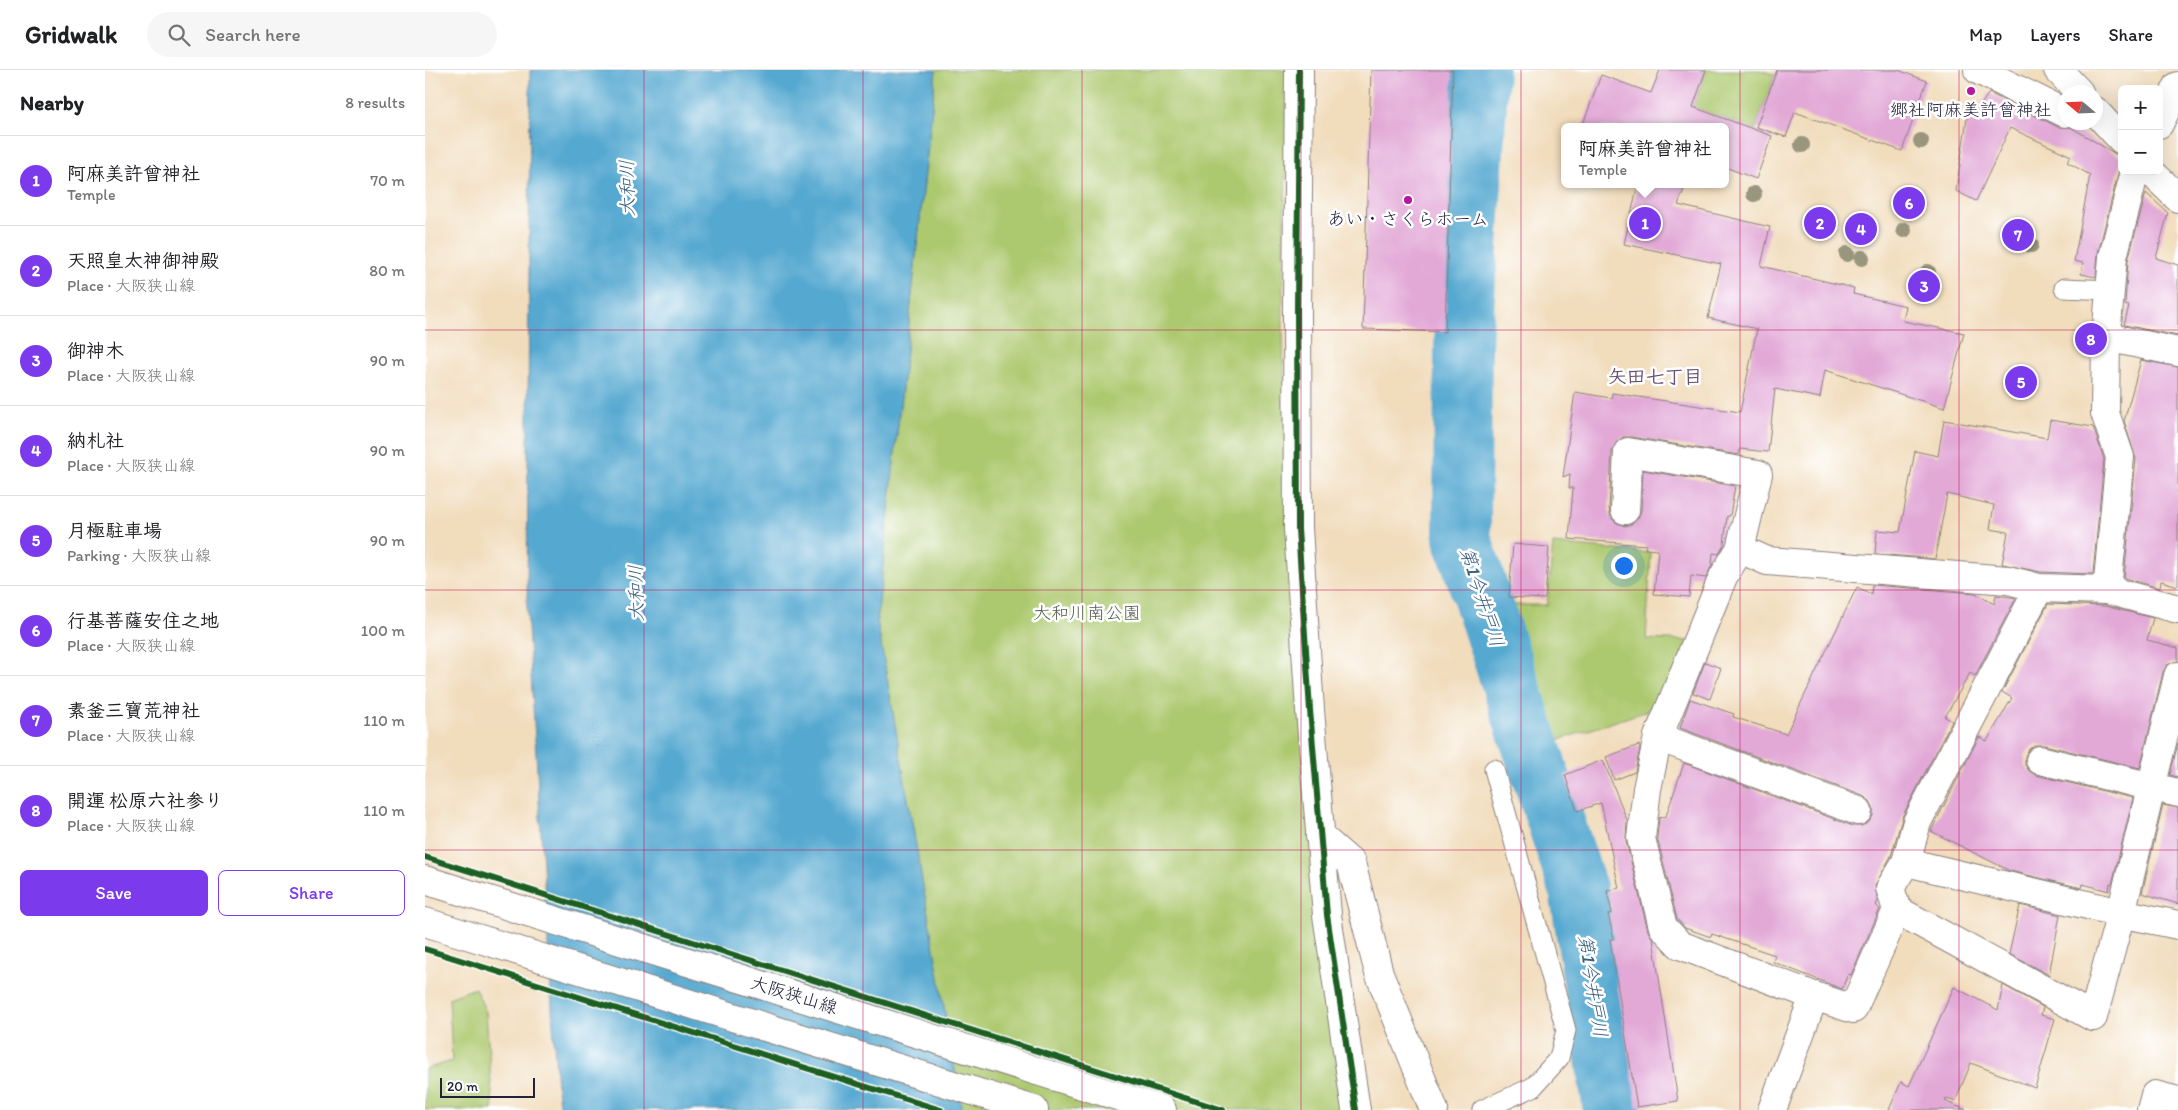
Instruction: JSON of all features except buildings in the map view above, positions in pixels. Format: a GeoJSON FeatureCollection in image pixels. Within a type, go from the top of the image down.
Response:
{"type":"FeatureCollection","features":[{"type":"Feature","properties":{"kind":"street"},"geometry":{"type":"LineString","coordinates":[[1299,70],[1298,529],[1309,710],[1327,915],[1356,1110]]}},
{"type":"Feature","properties":{"kind":"street"},"geometry":{"type":"LineString","coordinates":[[1978,70],[2058,110]]}},
{"type":"Feature","properties":{"kind":"street"},"geometry":{"type":"LineString","coordinates":[[2058,70],[2072,85]]}},
{"type":"Feature","properties":{"kind":"street"},"geometry":{"type":"LineString","coordinates":[[2163,116],[2178,86]]}},
{"type":"Feature","properties":{"kind":"street"},"geometry":{"type":"LineString","coordinates":[[2103,120],[2118,136]]}},
{"type":"Feature","properties":{"kind":"street"},"geometry":{"type":"LineString","coordinates":[[2101,130],[2118,138]]}},
{"type":"Feature","properties":{"kind":"street"},"geometry":{"type":"LineString","coordinates":[[2107,590],[2120,457],[2105,413],[2106,337],[2113,257],[2134,175]]}},
{"type":"Feature","properties":{"kind":"street"},"geometry":{"type":"LineString","coordinates":[[2154,175],[2178,198]]}},
{"type":"Feature","properties":{"kind":"street"},"geometry":{"type":"LineString","coordinates":[[2106,337],[2178,352]]}},
{"type":"Feature","properties":{"kind":"street"},"geometry":{"type":"LineString","coordinates":[[1625,510],[1628,452],[1758,474],[1740,549],[1723,577],[1658,737],[1647,789],[1641,838],[1663,927],[1680,945],[1853,1009],[1897,910],[1890,888],[1906,862],[1917,822],[2039,588]]}},
{"type":"Feature","properties":{"kind":"street"},"geometry":{"type":"LineString","coordinates":[[1740,549],[1767,561],[2008,580],[2039,588],[2107,590],[2178,609]]}},
{"type":"Feature","properties":{"kind":"street"},"geometry":{"type":"LineString","coordinates":[[1897,910],[2093,1017],[2121,913],[2165,790],[2178,676]]}},
{"type":"Feature","properties":{"kind":"street"},"geometry":{"type":"LineString","coordinates":[[1658,737],[1858,811]]}},
{"type":"Feature","properties":{"kind":"street"},"geometry":{"type":"LineString","coordinates":[[2040,760],[2165,790]]}},
{"type":"Feature","properties":{"kind":"street"},"geometry":{"type":"LineString","coordinates":[[1320,836],[1351,863],[1379,973],[1434,1110]]}},
{"type":"Feature","properties":{"kind":"street"},"geometry":{"type":"LineString","coordinates":[[1906,862],[2178,925]]}},
{"type":"Feature","properties":{"kind":"street","name":"大阪狭山線"},"geometry":{"type":"LineString","coordinates":[[425,880],[1162,1110]]}},
{"type":"Feature","properties":{"kind":"street"},"geometry":{"type":"LineString","coordinates":[[425,922],[1034,1110]]}},
{"type":"Feature","properties":{"kind":"street"},"geometry":{"type":"LineString","coordinates":[[1772,1110],[1814,996]]}},
{"type":"Feature","properties":{"kind":"street"},"geometry":{"type":"LineString","coordinates":[[2151,1110],[2155,1095],[2178,1101]]}},
{"type":"Feature","properties":{"kind":"lane"},"geometry":{"type":"LineString","coordinates":[[2064,288],[2111,290]]}},
{"type":"Feature","properties":{"kind":"lane"},"geometry":{"type":"LineString","coordinates":[[1482,1110],[1533,1087],[1559,1058],[1566,1030],[1494,769]]}},
{"type":"Feature","properties":{"kind":"green space","name":"大和川南公園"},"geometry":{"type":"Polygon","coordinates":[[[936,70],[1290,70],[1283,277],[1285,402],[1357,1110],[962,1110],[877,621],[936,70]]]}},
{"type":"Feature","properties":{"kind":"green space"},"geometry":{"type":"Polygon","coordinates":[[[1706,70],[1761,70],[1775,75],[1755,130],[1693,107],[1706,70]]]}},
{"type":"Feature","properties":{"kind":"green space"},"geometry":{"type":"Polygon","coordinates":[[[1553,544],[1651,553],[1646,639],[1689,641],[1659,707],[1552,742],[1513,631],[1507,605],[1547,605],[1553,544]]]}},
{"type":"Feature","properties":{"kind":"green space"},"geometry":{"type":"Polygon","coordinates":[[[475,988],[486,1012],[493,1110],[425,1110],[425,1069],[452,1061],[449,998],[475,988]]]}},
{"type":"Feature","properties":{"kind":"water","name":"大和川"},"geometry":{"type":"Polygon","coordinates":[[[530,70],[936,70],[877,621],[962,1110],[560,1110],[557,1089],[527,611],[530,70]]]}},
{"type":"Feature","properties":{"kind":"waterway","name":"第1今井戸川"},"geometry":{"type":"LineString","coordinates":[[1480,70],[1463,345],[1462,537],[1578,889],[1612,1110]]}},
{"type":"Feature","properties":{"kind":"cycle path"},"geometry":{"type":"LineString","coordinates":[[1299,70],[1298,529],[1310,710],[1327,915],[1356,1110]]}},
{"type":"Feature","properties":{"kind":"cycle path"},"geometry":{"type":"LineString","coordinates":[[425,857],[1223,1110]]}},
{"type":"Feature","properties":{"kind":"cycle path"},"geometry":{"type":"LineString","coordinates":[[425,949],[941,1110]]}},
{"type":"Feature","properties":{"kind":"place","name":"郷社阿麻美許曾神社"},"geometry":{"type":"Point","coordinates":[1971,91]}},
{"type":"Feature","properties":{"kind":"place","name":"あい・さくらホーム"},"geometry":{"type":"Point","coordinates":[1408,200]}},
{"type":"Feature","properties":{"kind":"place","name":"行基菩薩安住之地"},"geometry":{"type":"Point","coordinates":[1909,203]}},
{"type":"Feature","properties":{"kind":"place","name":"阿麻美許曾神社"},"geometry":{"type":"Point","coordinates":[1645,223]}},
{"type":"Feature","properties":{"kind":"place","name":"天照皇太神御神殿"},"geometry":{"type":"Point","coordinates":[1820,223]}},
{"type":"Feature","properties":{"kind":"place","name":"納札社"},"geometry":{"type":"Point","coordinates":[1861,229]}},
{"type":"Feature","properties":{"kind":"place","name":"素釜三寶荒神社"},"geometry":{"type":"Point","coordinates":[2018,235]}},
{"type":"Feature","properties":{"kind":"place","name":"御神木"},"geometry":{"type":"Point","coordinates":[1924,286]}},
{"type":"Feature","properties":{"kind":"place","name":"開運 松原六社参り"},"geometry":{"type":"Point","coordinates":[2091,339]}},
{"type":"Feature","properties":{"kind":"place","name":"月極駐車場"},"geometry":{"type":"Point","coordinates":[2021,382]}},
{"type":"Feature","properties":{"kind":"district","name":"矢田七丁目"},"geometry":{"type":"Point","coordinates":[1655,376]}}]}
